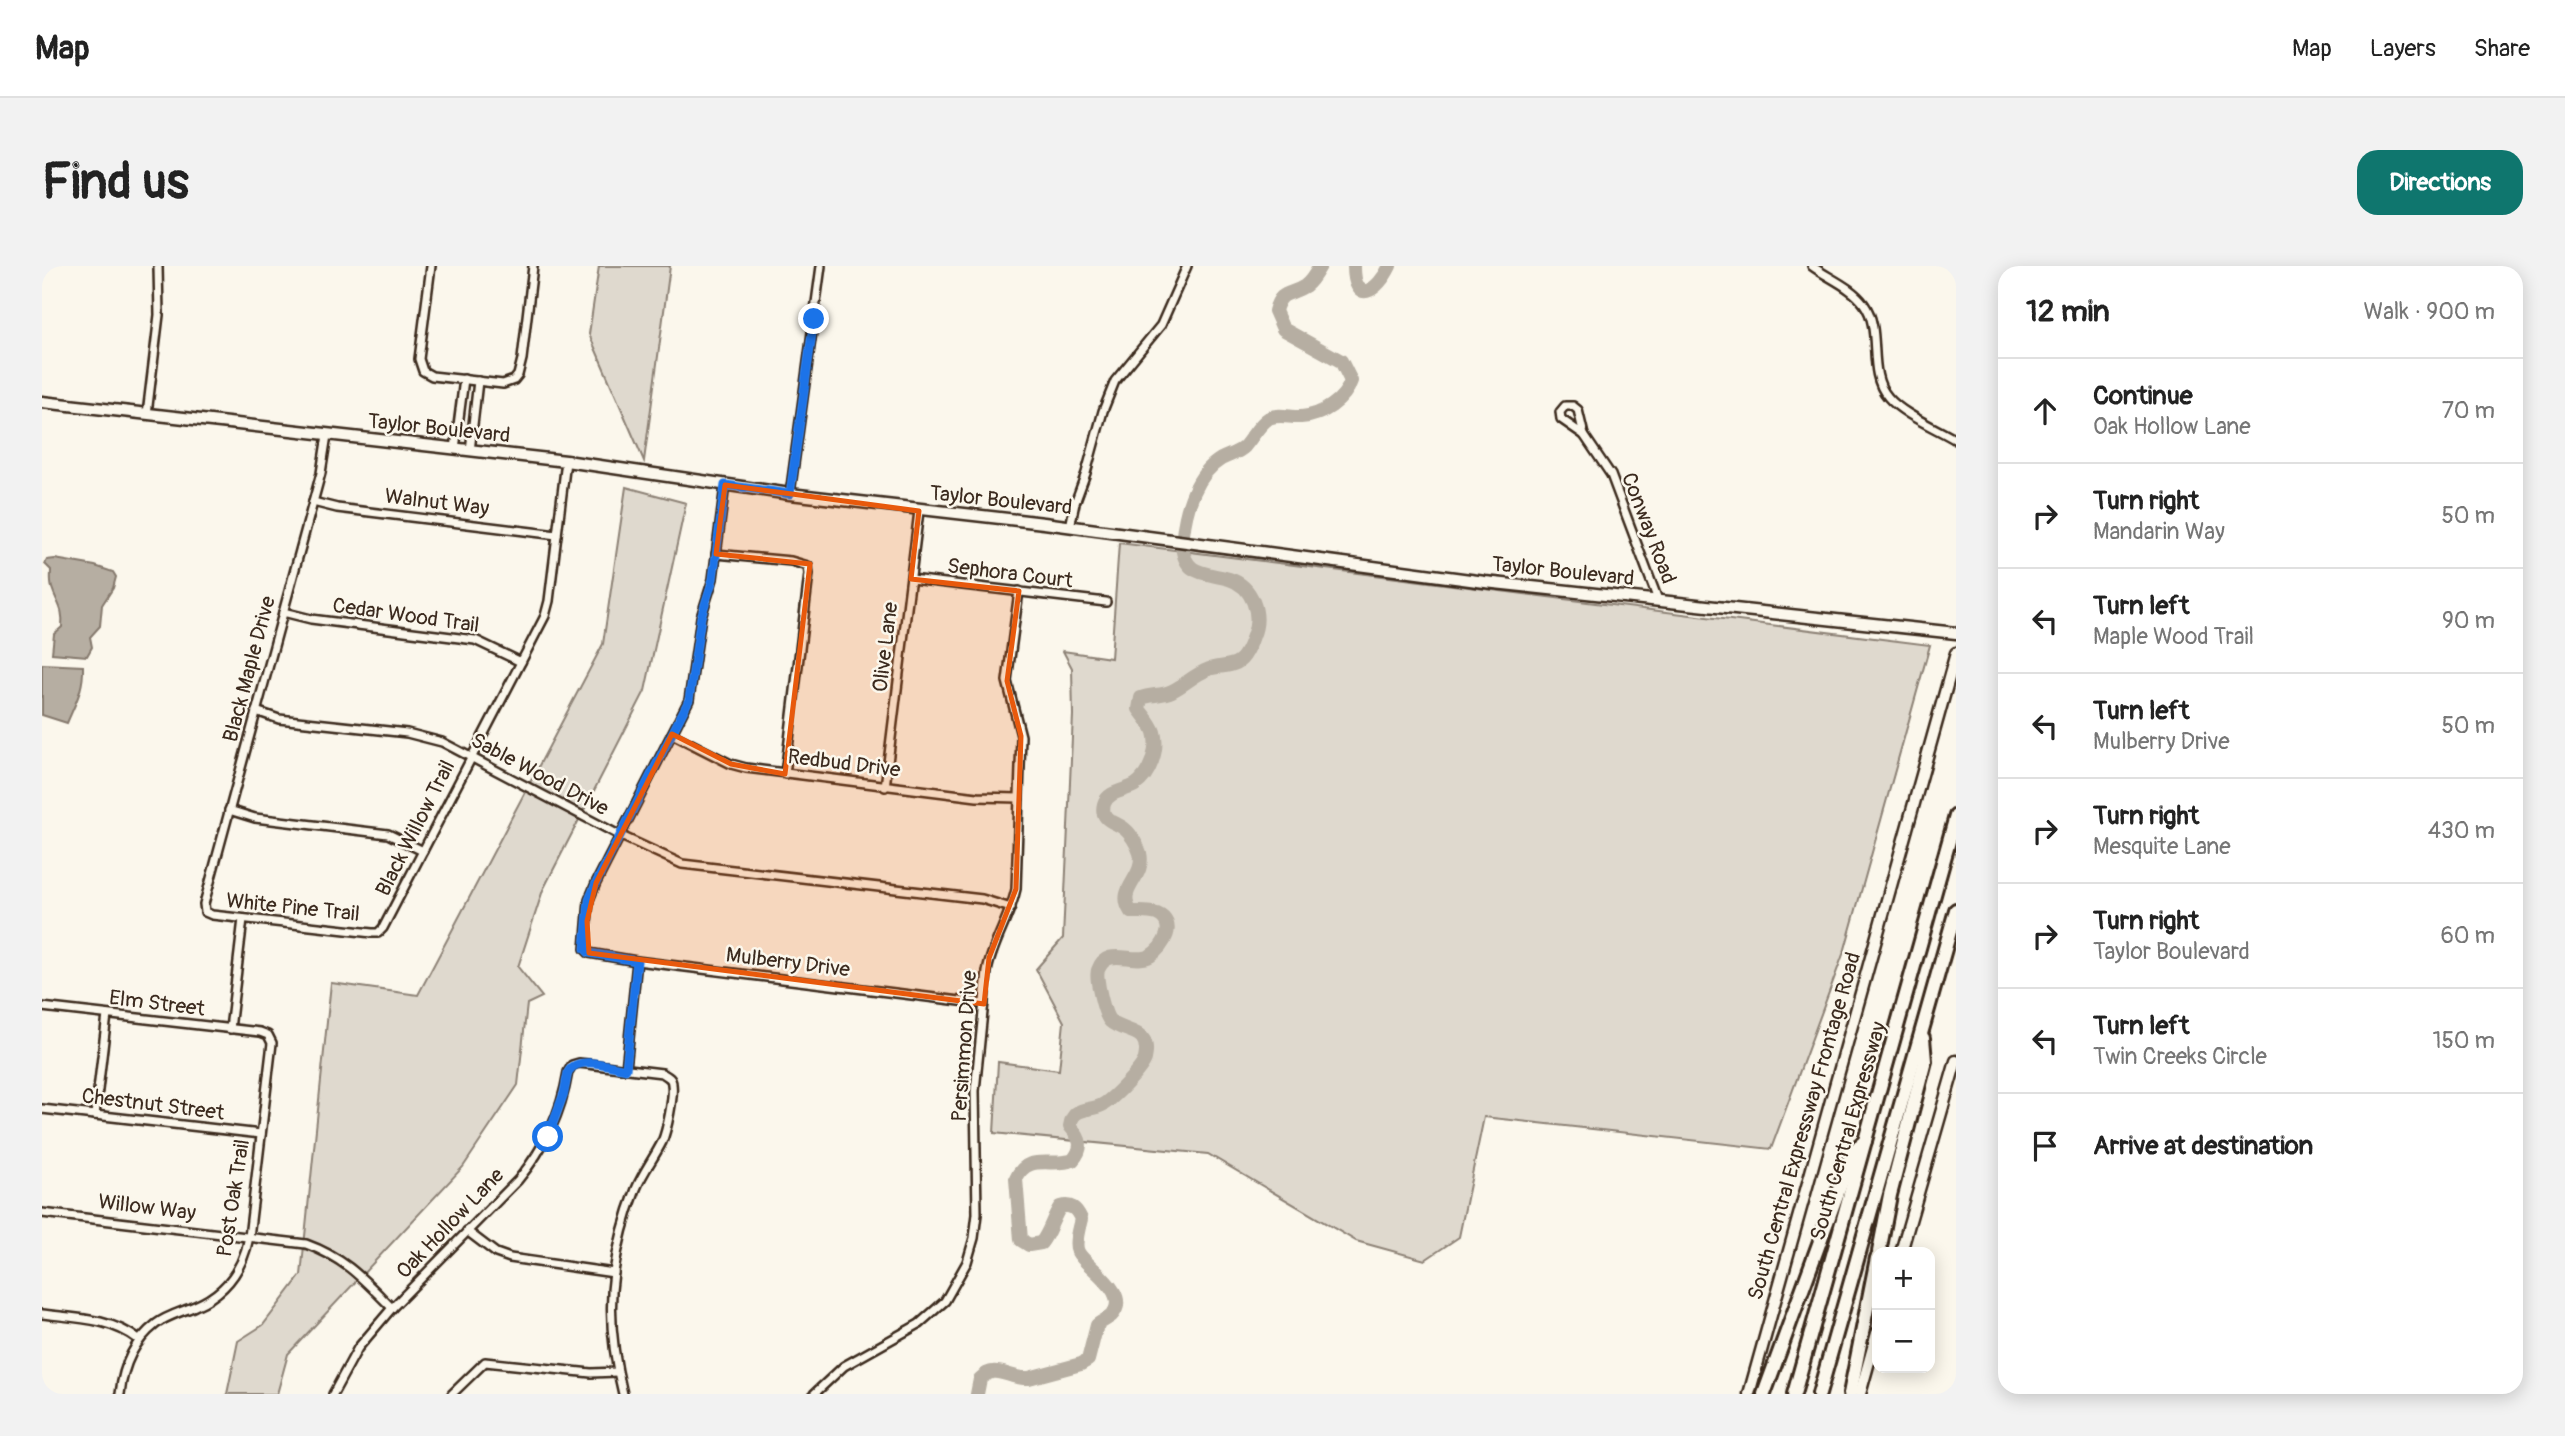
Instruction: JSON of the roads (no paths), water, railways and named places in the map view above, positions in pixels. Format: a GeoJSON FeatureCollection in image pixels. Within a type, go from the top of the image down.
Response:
{"type":"FeatureCollection","features":[{"type":"Feature","properties":{"kind":"highway","name":"South Central Expressway"},"geometry":{"type":"LineString","coordinates":[[1794,1394],[1956,816]]}},
{"type":"Feature","properties":{"kind":"highway","name":"South Central Expressway"},"geometry":{"type":"LineString","coordinates":[[1819,1394],[1956,910]]}},
{"type":"Feature","properties":{"kind":"highway"},"geometry":{"type":"LineString","coordinates":[[1879,1247],[1925,1061],[1923,1028]]}},
{"type":"Feature","properties":{"kind":"highway"},"geometry":{"type":"LineString","coordinates":[[1764,1394],[1853,1151],[1865,1140]]}},
{"type":"Feature","properties":{"kind":"highway"},"geometry":{"type":"LineString","coordinates":[[1850,1394],[1872,1283]]}},
{"type":"Feature","properties":{"kind":"street"},"geometry":{"type":"LineString","coordinates":[[147,414],[159,315],[158,266]]}},
{"type":"Feature","properties":{"kind":"street"},"geometry":{"type":"LineString","coordinates":[[431,266],[419,359],[423,371],[432,376],[503,384],[514,380],[518,375],[533,266]]}},
{"type":"Feature","properties":{"kind":"street"},"geometry":{"type":"LineString","coordinates":[[790,494],[821,266]]}},
{"type":"Feature","properties":{"kind":"street"},"geometry":{"type":"LineString","coordinates":[[1070,527],[1103,411],[1115,381],[1161,325],[1187,266]]}},
{"type":"Feature","properties":{"kind":"street"},"geometry":{"type":"LineString","coordinates":[[1812,266],[1857,296],[1866,306],[1879,378],[1887,396],[1956,440]]}},
{"type":"Feature","properties":{"kind":"street"},"geometry":{"type":"LineString","coordinates":[[455,449],[464,379]]}},
{"type":"Feature","properties":{"kind":"street"},"geometry":{"type":"LineString","coordinates":[[470,451],[478,381]]}},
{"type":"Feature","properties":{"kind":"street","name":"Taylor Boulevard"},"geometry":{"type":"LineString","coordinates":[[42,402],[566,461],[919,511],[1070,527],[1485,582],[1956,634]]}},
{"type":"Feature","properties":{"kind":"street","name":"Black Maple Drive"},"geometry":{"type":"LineString","coordinates":[[205,912],[204,904],[321,473],[327,435]]}},
{"type":"Feature","properties":{"kind":"street","name":"Conway Road"},"geometry":{"type":"LineString","coordinates":[[1584,435],[1611,475],[1658,600]]}},
{"type":"Feature","properties":{"kind":"street","name":"Black Willow Trail"},"geometry":{"type":"LineString","coordinates":[[378,933],[383,928],[547,608],[566,461]]}},
{"type":"Feature","properties":{"kind":"street"},"geometry":{"type":"LineString","coordinates":[[620,835],[689,700],[696,642],[713,579],[725,485]]}},
{"type":"Feature","properties":{"kind":"street","name":"Walnut Way"},"geometry":{"type":"LineString","coordinates":[[313,502],[337,508],[557,535]]}},
{"type":"Feature","properties":{"kind":"street","name":"Olive Lane"},"geometry":{"type":"LineString","coordinates":[[885,787],[919,511]]}},
{"type":"Feature","properties":{"kind":"street"},"geometry":{"type":"LineString","coordinates":[[716,554],[791,561],[808,566],[785,774]]}},
{"type":"Feature","properties":{"kind":"street","name":"Sephora Court"},"geometry":{"type":"LineString","coordinates":[[911,579],[1105,602]]}},
{"type":"Feature","properties":{"kind":"street","name":"Persimmon Drive"},"geometry":{"type":"LineString","coordinates":[[814,1394],[844,1366],[919,1324],[945,1301],[967,1262],[974,1238],[977,1214],[975,1091],[989,958],[1011,908],[1016,888],[1021,736],[1007,681],[1019,591]]}},
{"type":"Feature","properties":{"kind":"street","name":"Cedar Wood Trail"},"geometry":{"type":"LineString","coordinates":[[283,612],[311,620],[475,640],[520,662]]}},
{"type":"Feature","properties":{"kind":"street","name":"South Central Expressway Frontage Road"},"geometry":{"type":"LineString","coordinates":[[1749,1394],[1956,653]]}},
{"type":"Feature","properties":{"kind":"street","name":"Sable Wood Drive"},"geometry":{"type":"LineString","coordinates":[[256,711],[279,719],[424,737],[442,743],[681,864],[982,899],[1011,908]]}},
{"type":"Feature","properties":{"kind":"street","name":"Redbud Drive"},"geometry":{"type":"LineString","coordinates":[[672,734],[732,764],[785,774],[977,797],[1019,799]]}},
{"type":"Feature","properties":{"kind":"street"},"geometry":{"type":"LineString","coordinates":[[229,810],[255,818],[388,834],[423,851]]}},
{"type":"Feature","properties":{"kind":"street","name":"Mulberry Drive"},"geometry":{"type":"LineString","coordinates":[[620,835],[589,900],[584,944],[589,953],[984,1004]]}},
{"type":"Feature","properties":{"kind":"street","name":"White Pine Trail"},"geometry":{"type":"LineString","coordinates":[[205,912],[243,919],[378,933]]}},
{"type":"Feature","properties":{"kind":"street"},"geometry":{"type":"LineString","coordinates":[[230,1029],[243,919]]}},
{"type":"Feature","properties":{"kind":"street"},"geometry":{"type":"LineString","coordinates":[[623,1394],[617,1372],[611,1310],[614,1273],[625,1222],[636,1188],[662,1141],[668,1122],[673,1083],[669,1076],[662,1073],[626,1069],[637,961]]}},
{"type":"Feature","properties":{"kind":"street","name":"Elm Street"},"geometry":{"type":"LineString","coordinates":[[42,1007],[268,1035]]}},
{"type":"Feature","properties":{"kind":"street"},"geometry":{"type":"LineString","coordinates":[[95,1115],[107,1015]]}},
{"type":"Feature","properties":{"kind":"street","name":"Post Oak Trail"},"geometry":{"type":"LineString","coordinates":[[120,1394],[127,1362],[139,1340],[156,1324],[213,1297],[229,1283],[240,1267],[249,1237],[272,1043],[268,1035]]}},
{"type":"Feature","properties":{"kind":"street"},"geometry":{"type":"LineString","coordinates":[[1902,1247],[1956,1061]]}},
{"type":"Feature","properties":{"kind":"street","name":"Oak Hollow Lane"},"geometry":{"type":"LineString","coordinates":[[333,1394],[358,1348],[392,1308],[518,1180],[535,1158],[557,1116],[572,1065],[579,1062],[626,1069]]}},
{"type":"Feature","properties":{"kind":"street","name":"Chestnut Street"},"geometry":{"type":"LineString","coordinates":[[42,1109],[261,1134]]}},
{"type":"Feature","properties":{"kind":"street","name":"Willow Way"},"geometry":{"type":"LineString","coordinates":[[42,1213],[306,1244],[330,1253],[354,1269],[392,1308]]}},
{"type":"Feature","properties":{"kind":"street"},"geometry":{"type":"LineString","coordinates":[[467,1231],[496,1254],[510,1258],[614,1273]]}},
{"type":"Feature","properties":{"kind":"street"},"geometry":{"type":"LineString","coordinates":[[42,1314],[112,1324],[127,1330],[139,1340]]}},
{"type":"Feature","properties":{"kind":"street"},"geometry":{"type":"LineString","coordinates":[[1860,1394],[1872,1351]]}},
{"type":"Feature","properties":{"kind":"street"},"geometry":{"type":"LineString","coordinates":[[452,1394],[485,1362],[591,1373],[617,1372]]}},
{"type":"Feature","properties":{"kind":"waterway"},"geometry":{"type":"LineString","coordinates":[[1183,535],[1194,492],[1212,465],[1242,449],[1269,418],[1317,414],[1332,406],[1348,388],[1351,381],[1341,361],[1283,329],[1275,311],[1280,299],[1307,284],[1320,266]]}},
{"type":"Feature","properties":{"kind":"waterway"},"geometry":{"type":"LineString","coordinates":[[1354,266],[1355,279],[1362,291],[1373,288],[1390,266]]}},
{"type":"Feature","properties":{"kind":"waterway"},"geometry":{"type":"LineString","coordinates":[[977,1394],[980,1379],[992,1372],[1029,1378],[1088,1360],[1097,1325],[1111,1316],[1116,1307],[1117,1298],[1113,1290],[1078,1252],[1081,1219],[1073,1208],[1060,1207],[1041,1243],[1029,1245],[1021,1240],[1016,1179],[1021,1171],[1033,1163],[1073,1160],[1080,1147],[1079,1139],[1070,1126],[1074,1115],[1107,1102],[1133,1077],[1145,1059],[1146,1049],[1141,1036],[1110,1021],[1103,1004],[1097,974],[1102,963],[1108,959],[1150,956],[1160,947],[1168,929],[1167,923],[1157,914],[1131,912],[1126,896],[1139,870],[1140,853],[1128,832],[1105,816],[1104,804],[1109,796],[1140,781],[1152,761],[1154,732],[1139,709],[1141,698],[1168,693],[1204,671],[1239,661],[1245,655],[1256,628],[1256,611],[1244,588],[1229,579],[1192,568],[1187,563],[1182,545]]}}]}
